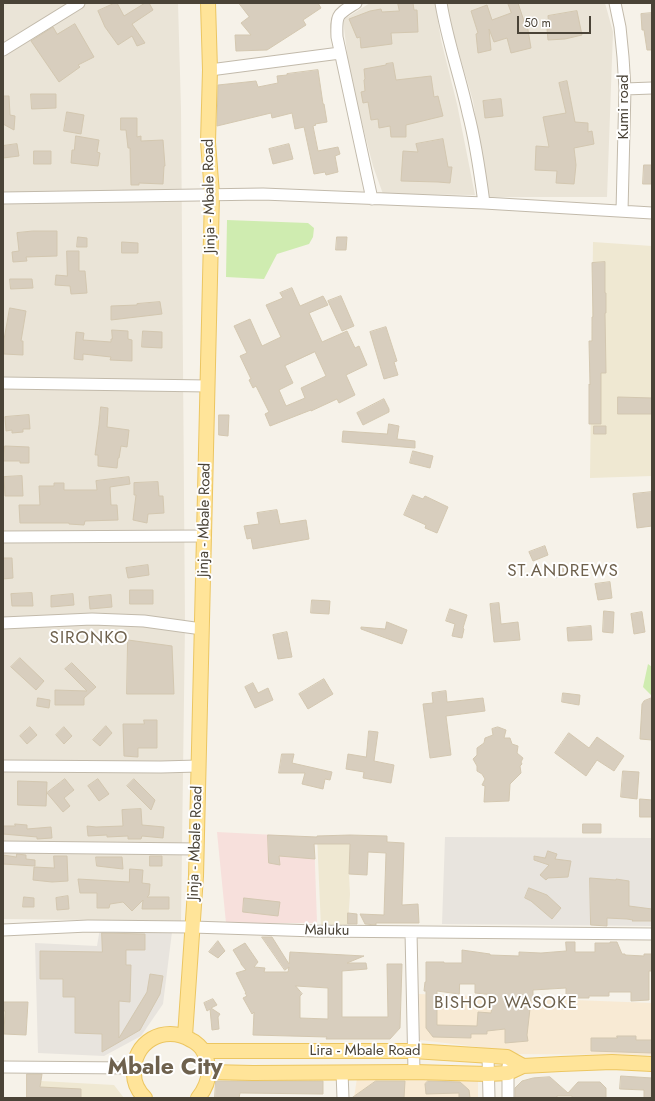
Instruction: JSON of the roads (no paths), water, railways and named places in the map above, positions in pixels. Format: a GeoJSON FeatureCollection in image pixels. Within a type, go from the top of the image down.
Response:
{"type":"FeatureCollection","features":[{"type":"Feature","properties":{"kind":"main road","name":"Jinja - Mbale Road"},"geometry":{"type":"LineString","coordinates":[[185,1036],[196,876],[208,386],[212,194],[208,142],[210,70],[208,3]]}},
{"type":"Feature","properties":{"kind":"main road"},"geometry":{"type":"LineString","coordinates":[[145,1098],[139,1092],[134,1080],[136,1057],[140,1049],[150,1040],[162,1034],[172,1033],[185,1036],[194,1041],[204,1051],[209,1072],[204,1090],[198,1098]]}},
{"type":"Feature","properties":{"kind":"main road","name":"Lira - Mbale Road"},"geometry":{"type":"LineString","coordinates":[[204,1051],[413,1050],[507,1057],[523,1066]]}},
{"type":"Feature","properties":{"kind":"main road","name":"Lira - Mbale Road"},"geometry":{"type":"LineString","coordinates":[[209,1072],[414,1072],[488,1074],[508,1073],[523,1066],[584,1062],[652,1064]]}},
{"type":"Feature","properties":{"kind":"street"},"geometry":{"type":"LineString","coordinates":[[3,50],[78,3]]}},
{"type":"Feature","properties":{"kind":"street"},"geometry":{"type":"LineString","coordinates":[[356,3],[340,13],[336,22],[337,38],[372,199]]}},
{"type":"Feature","properties":{"kind":"street"},"geometry":{"type":"LineString","coordinates":[[441,3],[445,28],[469,114],[479,166],[484,203]]}},
{"type":"Feature","properties":{"kind":"street","name":"Kumi road"},"geometry":{"type":"LineString","coordinates":[[615,3],[620,27],[623,57],[624,89],[622,211]]}},
{"type":"Feature","properties":{"kind":"street"},"geometry":{"type":"LineString","coordinates":[[210,70],[340,53]]}},
{"type":"Feature","properties":{"kind":"street"},"geometry":{"type":"LineString","coordinates":[[624,89],[652,88]]}},
{"type":"Feature","properties":{"kind":"street"},"geometry":{"type":"LineString","coordinates":[[3,198],[263,194],[484,203],[652,213]]}},
{"type":"Feature","properties":{"kind":"street"},"geometry":{"type":"LineString","coordinates":[[3,383],[208,386]]}},
{"type":"Feature","properties":{"kind":"street"},"geometry":{"type":"LineString","coordinates":[[3,537],[204,536]]}},
{"type":"Feature","properties":{"kind":"street"},"geometry":{"type":"LineString","coordinates":[[3,623],[92,619],[144,621],[202,629]]}},
{"type":"Feature","properties":{"kind":"street"},"geometry":{"type":"LineString","coordinates":[[3,766],[198,766]]}},
{"type":"Feature","properties":{"kind":"street"},"geometry":{"type":"LineString","coordinates":[[3,847],[196,849]]}},
{"type":"Feature","properties":{"kind":"street","name":"Maluku"},"geometry":{"type":"LineString","coordinates":[[3,930],[88,926],[192,927],[316,931],[652,934]]}},
{"type":"Feature","properties":{"kind":"street"},"geometry":{"type":"LineString","coordinates":[[410,932],[414,1072]]}},
{"type":"Feature","properties":{"kind":"street"},"geometry":{"type":"LineString","coordinates":[[488,1056],[489,1098]]}},
{"type":"Feature","properties":{"kind":"street"},"geometry":{"type":"LineString","coordinates":[[507,1057],[508,1098]]}},
{"type":"Feature","properties":{"kind":"street"},"geometry":{"type":"LineString","coordinates":[[3,1067],[134,1068]]}},
{"type":"Feature","properties":{"kind":"street"},"geometry":{"type":"LineString","coordinates":[[342,1072],[343,1098]]}},
{"type":"Feature","properties":{"kind":"district","name":"ST.ANDREWS"},"geometry":{"type":"Point","coordinates":[563,572]}},
{"type":"Feature","properties":{"kind":"district","name":"SIRONKO"},"geometry":{"type":"Point","coordinates":[89,639]}},
{"type":"Feature","properties":{"kind":"district","name":"BISHOP WASOKE"},"geometry":{"type":"Point","coordinates":[506,1004]}},
{"type":"Feature","properties":{"kind":"district","name":"Mbale City"},"geometry":{"type":"Point","coordinates":[165,1068]}}]}
